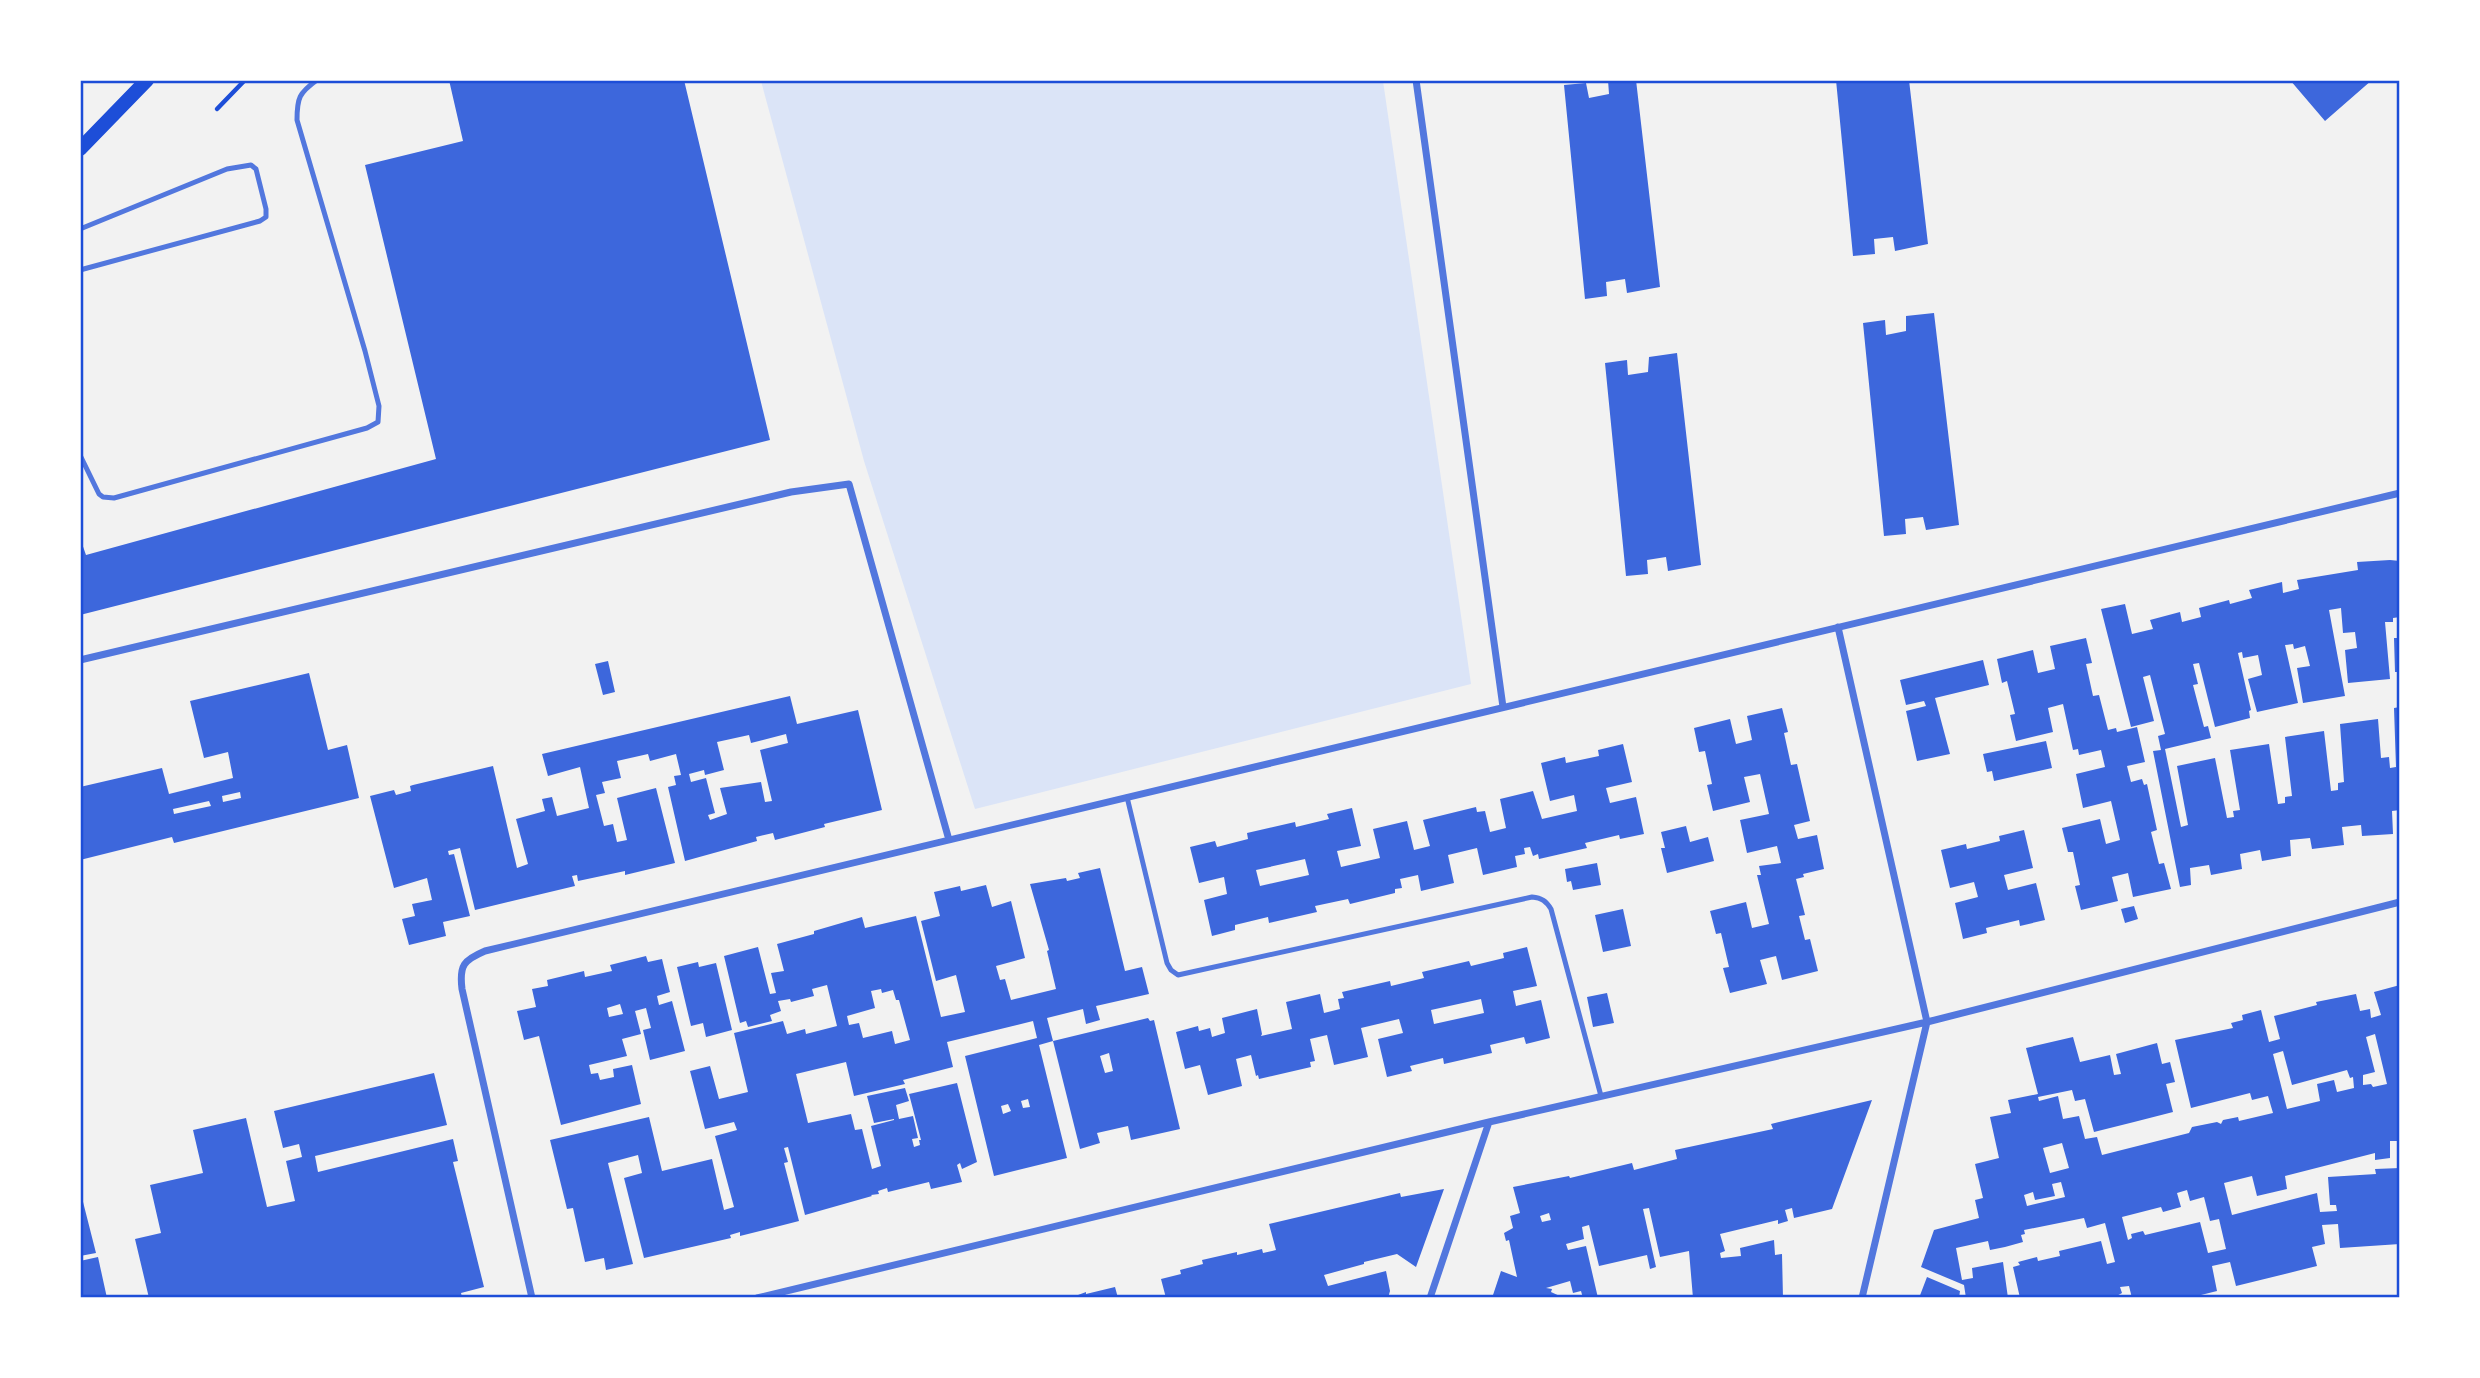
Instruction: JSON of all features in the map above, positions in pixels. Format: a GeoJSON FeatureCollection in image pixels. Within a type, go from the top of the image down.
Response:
{"type":"FeatureCollection","features":[{"type":"Feature","properties":{"kind":"main road"},"geometry":{"type":"LineString","coordinates":[[80,149],[147,80]]}},
{"type":"Feature","properties":{"kind":"street"},"geometry":{"type":"LineString","coordinates":[[1416,80],[1503,708]]}},
{"type":"Feature","properties":{"kind":"street"},"geometry":{"type":"LineString","coordinates":[[80,660],[791,492],[849,484],[949,840]]}},
{"type":"Feature","properties":{"kind":"street"},"geometry":{"type":"LineString","coordinates":[[532,1297],[462,989],[460,976],[464,964],[473,956],[2399,493]]}},
{"type":"Feature","properties":{"kind":"street"},"geometry":{"type":"LineString","coordinates":[[1838,627],[1927,1022],[1862,1297]]}},
{"type":"Feature","properties":{"kind":"street"},"geometry":{"type":"LineString","coordinates":[[757,1297],[1489,1122],[1927,1022],[2399,902]]}},
{"type":"Feature","properties":{"kind":"street"},"geometry":{"type":"LineString","coordinates":[[1430,1297],[1489,1122]]}},
{"type":"Feature","properties":{"kind":"lane"},"geometry":{"type":"LineString","coordinates":[[80,455],[99,494],[114,498],[373,426],[377,422],[379,406],[345,277],[297,120],[297,103],[303,90],[317,80]]}},
{"type":"Feature","properties":{"kind":"lane"},"geometry":{"type":"LineString","coordinates":[[80,229],[226,169],[248,165],[256,169],[266,209],[265,217],[260,221],[80,270]]}},
{"type":"Feature","properties":{"kind":"lane"},"geometry":{"type":"LineString","coordinates":[[1128,797],[1167,963],[1178,975],[1532,897],[1547,902],[1601,1096]]}},
{"type":"Feature","properties":{"kind":"path"},"geometry":{"type":"LineString","coordinates":[[217,109],[245,80]]}},
{"type":"Feature","properties":{"kind":"shaded area"},"geometry":{"type":"Polygon","coordinates":[[[761,81],[1383,81],[1471,684],[975,809],[864,461],[761,81]]]}},
{"type":"Feature","properties":{"kind":"building"},"geometry":{"type":"Polygon","coordinates":[[[449,80],[684,80],[770,440],[80,615],[80,538],[86,555],[436,459],[365,165],[463,141],[449,80]]]}},
{"type":"Feature","properties":{"kind":"building"},"geometry":{"type":"Polygon","coordinates":[[[1608,80],[1636,80],[1660,287],[1627,293],[1625,279],[1606,282],[1607,296],[1585,299],[1564,85],[1586,83],[1589,98],[1609,94],[1608,80]]]}},
{"type":"Feature","properties":{"kind":"building"},"geometry":{"type":"Polygon","coordinates":[[[1836,80],[1909,80],[1928,244],[1895,251],[1893,237],[1874,239],[1875,254],[1853,256],[1836,80]]]}},
{"type":"Feature","properties":{"kind":"building"},"geometry":{"type":"Polygon","coordinates":[[[2290,80],[2372,80],[2325,121],[2290,80]]]}},
{"type":"Feature","properties":{"kind":"building"},"geometry":{"type":"Polygon","coordinates":[[[1934,313],[1959,525],[1926,530],[1923,517],[1905,519],[1906,534],[1884,536],[1863,323],[1885,320],[1886,335],[1906,331],[1906,316],[1934,313]]]}},
{"type":"Feature","properties":{"kind":"building"},"geometry":{"type":"Polygon","coordinates":[[[1677,353],[1701,565],[1668,571],[1666,557],[1647,560],[1648,574],[1626,576],[1605,363],[1627,360],[1628,375],[1648,372],[1649,357],[1677,353]]]}},
{"type":"Feature","properties":{"kind":"building"},"geometry":{"type":"Polygon","coordinates":[[[2400,561],[2400,617],[2393,618],[2393,622],[2385,622],[2390,679],[2348,683],[2345,650],[2357,648],[2355,632],[2343,633],[2341,608],[2329,610],[2345,696],[2303,703],[2297,668],[2310,666],[2305,646],[2294,649],[2293,644],[2285,645],[2298,703],[2257,712],[2248,679],[2262,675],[2258,655],[2243,658],[2242,652],[2238,653],[2251,710],[2250,718],[2215,727],[2199,663],[2193,664],[2198,684],[2193,685],[2204,727],[2208,726],[2211,738],[2165,749],[2181,827],[2188,825],[2177,766],[2215,758],[2227,818],[2234,817],[2233,811],[2240,810],[2230,750],[2269,744],[2278,804],[2285,803],[2285,797],[2292,796],[2285,737],[2324,731],[2331,791],[2338,790],[2338,783],[2344,782],[2340,724],[2378,719],[2381,758],[2389,757],[2390,768],[2396,767],[2394,708],[2400,707],[2400,810],[2392,811],[2393,834],[2362,836],[2361,825],[2342,827],[2344,845],[2312,849],[2310,838],[2290,840],[2291,856],[2262,861],[2260,850],[2240,854],[2242,869],[2211,875],[2209,865],[2190,868],[2191,885],[2180,887],[2153,751],[2161,750],[2158,736],[2165,734],[2150,675],[2143,677],[2154,721],[2131,727],[2101,609],[2125,604],[2132,634],[2153,629],[2150,620],[2180,612],[2182,622],[2201,617],[2199,608],[2229,600],[2230,604],[2252,598],[2249,590],[2282,582],[2283,593],[2299,589],[2297,580],[2358,570],[2357,562],[2400,561]]]}},
{"type":"Feature","properties":{"kind":"building"},"geometry":{"type":"Polygon","coordinates":[[[2086,638],[2092,663],[2086,664],[2093,696],[2099,695],[2108,730],[2116,728],[2117,732],[2137,727],[2145,762],[2127,766],[2131,782],[2142,779],[2144,785],[2147,784],[2157,830],[2151,832],[2159,864],[2164,863],[2171,889],[2133,897],[2128,873],[2112,877],[2118,901],[2081,910],[2075,886],[2080,885],[2073,852],[2068,852],[2062,828],[2100,819],[2106,844],[2120,840],[2111,801],[2083,808],[2076,774],[2105,767],[2101,750],[2079,755],[2078,749],[2073,750],[2063,704],[2048,708],[2053,732],[2016,741],[2010,715],[2015,714],[2007,681],[2002,683],[1997,659],[2033,650],[2038,673],[2055,669],[2050,646],[2086,638]]]}},
{"type":"Feature","properties":{"kind":"building"},"geometry":{"type":"Polygon","coordinates":[[[2394,638],[2400,638],[2400,672],[2395,672],[2394,638]]]}},
{"type":"Feature","properties":{"kind":"building"},"geometry":{"type":"Polygon","coordinates":[[[1983,660],[1989,685],[1935,698],[1950,754],[1917,761],[1906,711],[1926,706],[1924,701],[1906,705],[1900,680],[1983,660]]]}},
{"type":"Feature","properties":{"kind":"building"},"geometry":{"type":"Polygon","coordinates":[[[608,661],[615,692],[603,695],[595,664],[608,661]]]}},
{"type":"Feature","properties":{"kind":"building"},"geometry":{"type":"Polygon","coordinates":[[[309,673],[328,750],[347,745],[359,798],[174,843],[172,837],[80,860],[80,787],[162,768],[169,794],[233,778],[228,752],[204,758],[190,701],[309,673]],[[240,792],[222,796],[223,802],[241,798],[240,792]],[[209,801],[173,809],[174,814],[211,806],[209,801]]]}},
{"type":"Feature","properties":{"kind":"building"},"geometry":{"type":"Polygon","coordinates":[[[790,696],[797,724],[858,710],[882,810],[824,824],[825,827],[775,840],[773,833],[756,837],[757,841],[685,861],[668,787],[676,785],[674,776],[681,775],[676,754],[650,761],[648,754],[617,761],[621,778],[602,782],[605,793],[596,795],[604,826],[613,824],[617,842],[627,840],[617,798],[656,788],[675,863],[625,875],[625,871],[578,881],[577,875],[572,876],[575,886],[475,910],[460,848],[448,851],[449,855],[454,854],[470,916],[443,922],[446,936],[409,945],[402,919],[415,916],[412,904],[432,900],[427,878],[394,888],[370,796],[394,790],[396,795],[411,791],[410,786],[413,785],[493,766],[517,868],[528,864],[516,819],[545,811],[542,799],[552,797],[557,816],[589,808],[580,767],[548,776],[542,754],[790,696]],[[786,734],[751,743],[749,735],[717,742],[724,770],[705,775],[704,770],[689,774],[691,782],[706,778],[715,813],[708,815],[710,820],[727,814],[720,788],[761,782],[765,802],[772,801],[760,750],[788,743],[786,734]]]}},
{"type":"Feature","properties":{"kind":"building"},"geometry":{"type":"Polygon","coordinates":[[[1782,708],[1788,732],[1784,733],[1791,765],[1797,764],[1810,821],[1794,825],[1798,839],[1817,835],[1824,869],[1803,874],[1804,877],[1796,879],[1805,915],[1799,916],[1805,940],[1810,939],[1818,971],[1782,980],[1776,956],[1760,960],[1767,984],[1730,993],[1723,968],[1729,967],[1721,933],[1716,934],[1710,911],[1746,902],[1752,928],[1769,924],[1757,875],[1761,875],[1759,866],[1781,863],[1777,846],[1747,853],[1740,820],[1769,814],[1760,774],[1744,777],[1750,802],[1713,811],[1707,785],[1712,784],[1705,751],[1699,752],[1694,728],[1730,719],[1736,744],[1752,740],[1747,716],[1782,708]]]}},
{"type":"Feature","properties":{"kind":"building"},"geometry":{"type":"Polygon","coordinates":[[[2046,741],[2052,768],[1994,781],[1992,771],[1987,772],[1983,754],[2046,741]]]}},
{"type":"Feature","properties":{"kind":"building"},"geometry":{"type":"Polygon","coordinates":[[[1623,744],[1632,782],[1606,788],[1610,803],[1636,797],[1644,834],[1620,839],[1619,835],[1585,843],[1587,848],[1539,859],[1538,854],[1533,856],[1530,847],[1524,848],[1525,854],[1515,856],[1517,867],[1483,875],[1477,848],[1448,855],[1454,883],[1421,891],[1418,875],[1400,879],[1402,888],[1395,889],[1395,893],[1350,904],[1348,899],[1315,906],[1317,912],[1269,923],[1268,917],[1235,925],[1235,930],[1212,936],[1204,900],[1227,894],[1224,877],[1199,883],[1190,847],[1215,841],[1217,847],[1248,839],[1247,833],[1295,822],[1296,827],[1329,819],[1327,814],[1352,808],[1361,846],[1337,851],[1341,867],[1380,858],[1373,829],[1407,821],[1414,850],[1430,846],[1423,820],[1476,807],[1477,812],[1485,811],[1490,832],[1506,828],[1500,799],[1533,791],[1542,819],[1577,811],[1574,795],[1550,801],[1541,763],[1565,757],[1566,763],[1599,756],[1598,750],[1623,744]],[[1305,859],[1256,870],[1260,886],[1309,875],[1305,859]]]}},
{"type":"Feature","properties":{"kind":"building"},"geometry":{"type":"Polygon","coordinates":[[[1686,826],[1690,842],[1708,837],[1714,861],[1667,873],[1661,848],[1665,848],[1661,832],[1686,826]]]}},
{"type":"Feature","properties":{"kind":"building"},"geometry":{"type":"Polygon","coordinates":[[[2024,830],[2033,868],[2004,875],[2008,890],[2036,883],[2045,920],[2020,926],[2019,920],[1986,928],[1987,933],[1963,939],[1955,903],[1978,897],[1974,882],[1950,888],[1941,850],[1966,844],[1967,849],[2000,841],[1999,836],[2024,830]]]}},
{"type":"Feature","properties":{"kind":"building"},"geometry":{"type":"Polygon","coordinates":[[[1597,863],[1601,885],[1573,890],[1571,881],[1567,882],[1565,869],[1597,863]]]}},
{"type":"Feature","properties":{"kind":"building"},"geometry":{"type":"Polygon","coordinates":[[[1100,868],[1125,971],[1142,967],[1149,994],[1096,1006],[1100,1020],[1086,1024],[1083,1009],[1047,1018],[1053,1041],[1039,1045],[1067,1158],[994,1176],[965,1056],[1037,1038],[1033,1021],[947,1042],[953,1067],[903,1080],[905,1084],[854,1096],[846,1062],[796,1074],[808,1123],[851,1114],[855,1130],[862,1129],[872,1169],[881,1166],[871,1126],[894,1119],[874,1123],[867,1096],[905,1088],[909,1101],[896,1105],[899,1119],[913,1116],[918,1138],[912,1139],[914,1147],[920,1145],[921,1140],[909,1094],[957,1083],[977,1162],[962,1169],[960,1163],[957,1165],[962,1182],[931,1189],[929,1182],[888,1192],[887,1188],[878,1191],[879,1194],[805,1215],[788,1147],[784,1148],[788,1162],[784,1163],[799,1221],[740,1236],[740,1232],[730,1235],[731,1238],[644,1258],[624,1178],[642,1173],[638,1155],[608,1163],[633,1264],[606,1270],[604,1258],[585,1262],[573,1208],[567,1209],[550,1140],[649,1117],[662,1171],[712,1159],[724,1210],[734,1207],[715,1136],[737,1130],[734,1122],[705,1129],[690,1071],[710,1066],[719,1099],[748,1092],[734,1033],[783,1021],[787,1034],[805,1029],[806,1034],[837,1026],[827,985],[812,989],[814,996],[791,1002],[790,999],[778,1001],[781,1011],[770,1015],[772,1021],[748,1027],[746,1021],[740,1023],[724,956],[758,947],[770,994],[776,993],[771,973],[784,971],[777,944],[862,917],[865,928],[916,916],[941,1017],[965,1012],[956,975],[936,981],[921,921],[940,916],[934,892],[960,886],[961,891],[986,885],[992,907],[1011,901],[1025,958],[996,966],[1000,980],[1005,979],[1011,1000],[1056,989],[1047,951],[1049,950],[1030,884],[1066,878],[1067,881],[1080,878],[1078,873],[1100,868]],[[881,989],[871,991],[875,1008],[847,1016],[849,1025],[859,1023],[863,1038],[892,1031],[895,1044],[910,1040],[899,1000],[896,1000],[893,990],[882,993],[881,989]],[[1028,1099],[1021,1101],[1023,1108],[1030,1107],[1028,1099]],[[1008,1104],[1001,1106],[1003,1114],[1011,1111],[1008,1104]]]}},
{"type":"Feature","properties":{"kind":"building"},"geometry":{"type":"Polygon","coordinates":[[[2134,906],[2138,919],[2125,923],[2121,909],[2134,906]]]}},
{"type":"Feature","properties":{"kind":"building"},"geometry":{"type":"Polygon","coordinates":[[[1623,909],[1631,946],[1603,952],[1595,915],[1623,909]]]}},
{"type":"Feature","properties":{"kind":"building"},"geometry":{"type":"Polygon","coordinates":[[[1527,947],[1537,986],[1513,991],[1516,1006],[1541,1000],[1550,1038],[1526,1044],[1524,1037],[1490,1045],[1492,1053],[1444,1064],[1443,1058],[1410,1066],[1412,1071],[1387,1077],[1378,1039],[1403,1033],[1399,1019],[1361,1028],[1368,1057],[1334,1065],[1327,1035],[1310,1039],[1315,1061],[1310,1062],[1311,1067],[1259,1079],[1251,1055],[1236,1059],[1242,1086],[1208,1095],[1200,1065],[1185,1069],[1176,1032],[1198,1026],[1199,1031],[1210,1028],[1212,1037],[1225,1033],[1222,1018],[1257,1009],[1261,1036],[1292,1029],[1286,1002],[1320,994],[1324,1013],[1340,1009],[1338,999],[1344,998],[1342,992],[1390,981],[1391,986],[1424,978],[1422,972],[1469,961],[1471,966],[1504,958],[1503,953],[1527,947]],[[1481,999],[1431,1010],[1434,1024],[1484,1013],[1481,999]]]}},
{"type":"Feature","properties":{"kind":"building"},"geometry":{"type":"Polygon","coordinates":[[[646,956],[648,962],[662,959],[670,992],[657,996],[659,1005],[672,1001],[685,1051],[650,1060],[643,1030],[651,1028],[646,1008],[635,1011],[641,1034],[622,1039],[627,1056],[589,1065],[591,1074],[598,1073],[600,1080],[614,1077],[613,1069],[632,1065],[641,1104],[561,1125],[539,1036],[524,1040],[517,1011],[536,1007],[532,989],[548,986],[547,980],[584,971],[585,977],[612,971],[610,965],[646,956]],[[620,1004],[607,1008],[609,1017],[623,1014],[620,1004]]]}},
{"type":"Feature","properties":{"kind":"building"},"geometry":{"type":"Polygon","coordinates":[[[698,962],[699,967],[716,963],[732,1030],[706,1037],[703,1023],[691,1026],[677,967],[698,962]]]}},
{"type":"Feature","properties":{"kind":"building"},"geometry":{"type":"Polygon","coordinates":[[[2400,985],[2400,1141],[2390,1141],[2390,1158],[2375,1160],[2375,1153],[2285,1176],[2287,1189],[2257,1196],[2252,1176],[2224,1183],[2232,1215],[2317,1193],[2320,1212],[2337,1211],[2336,1205],[2330,1205],[2328,1177],[2376,1174],[2375,1169],[2400,1168],[2400,1244],[2340,1248],[2338,1224],[2322,1225],[2325,1244],[2312,1247],[2317,1266],[2236,1286],[2230,1262],[2212,1266],[2217,1291],[2189,1298],[2132,1298],[2129,1286],[2120,1287],[2122,1293],[2113,1298],[2020,1298],[2013,1267],[2020,1265],[2018,1262],[2037,1257],[2038,1261],[2060,1256],[2059,1251],[2101,1241],[2107,1264],[2115,1262],[2105,1223],[2087,1228],[2084,1218],[2024,1230],[2025,1234],[2021,1235],[2023,1242],[2005,1247],[1990,1250],[1988,1241],[1956,1248],[1962,1280],[1973,1278],[1972,1268],[2003,1262],[2008,1298],[1966,1298],[1964,1285],[1921,1267],[1934,1230],[1979,1218],[1975,1200],[1983,1198],[1975,1164],[1999,1158],[1990,1117],[2011,1113],[2008,1100],[2038,1094],[2026,1048],[2073,1037],[2080,1062],[2110,1055],[2114,1075],[2121,1074],[2116,1054],[2157,1043],[2162,1064],[2170,1062],[2175,1082],[2166,1084],[2173,1112],[2094,1132],[2085,1099],[2075,1101],[2072,1090],[2038,1097],[2039,1101],[2058,1096],[2063,1119],[2079,1116],[2085,1139],[2097,1137],[2102,1155],[2189,1133],[2192,1127],[2273,1113],[2268,1096],[2252,1100],[2250,1093],[2191,1108],[2175,1040],[2233,1028],[2231,1023],[2243,1020],[2242,1015],[2261,1010],[2269,1042],[2280,1039],[2274,1016],[2317,1005],[2316,1002],[2356,994],[2360,1011],[2370,1009],[2371,1018],[2381,1015],[2374,992],[2400,985]],[[2375,1034],[2366,1037],[2375,1072],[2363,1075],[2363,1085],[2371,1084],[2373,1087],[2387,1084],[2375,1034]],[[2283,1051],[2273,1054],[2287,1109],[2320,1101],[2317,1084],[2334,1080],[2337,1092],[2354,1088],[2353,1077],[2350,1078],[2347,1070],[2292,1085],[2283,1051]],[[2062,1143],[2043,1148],[2050,1173],[2069,1168],[2062,1143]],[[2061,1182],[2052,1184],[2055,1196],[2035,1200],[2033,1192],[2024,1195],[2027,1206],[2065,1197],[2061,1182]],[[2187,1190],[2177,1193],[2181,1207],[2163,1212],[2161,1207],[2122,1217],[2128,1240],[2132,1238],[2131,1234],[2143,1231],[2145,1235],[2200,1222],[2208,1253],[2226,1249],[2219,1219],[2210,1221],[2204,1197],[2190,1201],[2187,1190]]]}},
{"type":"Feature","properties":{"kind":"building"},"geometry":{"type":"Polygon","coordinates":[[[1607,993],[1614,1023],[1593,1027],[1587,997],[1607,993]]]}},
{"type":"Feature","properties":{"kind":"building"},"geometry":{"type":"Polygon","coordinates":[[[1148,1018],[1150,1021],[1154,1020],[1180,1129],[1131,1140],[1128,1126],[1097,1133],[1100,1143],[1080,1149],[1053,1041],[1148,1018]],[[1109,1053],[1100,1056],[1105,1073],[1113,1071],[1109,1053]]]}},
{"type":"Feature","properties":{"kind":"building"},"geometry":{"type":"Polygon","coordinates":[[[434,1073],[447,1125],[315,1156],[318,1172],[453,1139],[458,1161],[453,1162],[484,1287],[461,1293],[462,1297],[458,1298],[149,1298],[135,1239],[161,1233],[150,1185],[203,1173],[193,1130],[246,1118],[267,1207],[295,1201],[286,1161],[302,1157],[299,1144],[283,1148],[274,1111],[434,1073]]]}},
{"type":"Feature","properties":{"kind":"building"},"geometry":{"type":"Polygon","coordinates":[[[1872,1100],[1832,1209],[1794,1218],[1792,1208],[1785,1210],[1788,1221],[1778,1224],[1778,1220],[1720,1234],[1725,1251],[1720,1253],[1721,1258],[1741,1256],[1740,1248],[1774,1240],[1775,1255],[1782,1254],[1783,1298],[1693,1298],[1689,1251],[1660,1257],[1649,1208],[1643,1209],[1656,1267],[1650,1269],[1647,1255],[1599,1266],[1589,1225],[1582,1227],[1584,1239],[1566,1244],[1568,1250],[1586,1246],[1598,1298],[1583,1298],[1581,1291],[1573,1293],[1570,1281],[1546,1288],[1564,1298],[1492,1298],[1501,1271],[1517,1277],[1509,1240],[1506,1241],[1504,1233],[1513,1228],[1510,1216],[1520,1213],[1513,1187],[1569,1176],[1570,1178],[1632,1163],[1634,1170],[1677,1159],[1675,1150],[1773,1129],[1771,1124],[1872,1100]],[[1549,1213],[1540,1216],[1542,1222],[1551,1220],[1549,1213]]]}},
{"type":"Feature","properties":{"kind":"building"},"geometry":{"type":"Polygon","coordinates":[[[1444,1189],[1416,1267],[1397,1254],[1324,1275],[1328,1286],[1386,1271],[1390,1291],[1388,1298],[1166,1298],[1161,1279],[1203,1264],[1202,1260],[1237,1252],[1237,1255],[1262,1249],[1263,1253],[1276,1250],[1269,1224],[1400,1193],[1401,1197],[1444,1189]]]}},
{"type":"Feature","properties":{"kind":"building"},"geometry":{"type":"Polygon","coordinates":[[[80,1190],[96,1253],[80,1256],[80,1190]]]}},
{"type":"Feature","properties":{"kind":"building"},"geometry":{"type":"Polygon","coordinates":[[[98,1257],[107,1298],[80,1298],[80,1261],[98,1257]]]}},
{"type":"Feature","properties":{"kind":"building"},"geometry":{"type":"Polygon","coordinates":[[[1927,1277],[1960,1291],[1959,1298],[1919,1298],[1927,1277]]]}},
{"type":"Feature","properties":{"kind":"building"},"geometry":{"type":"Polygon","coordinates":[[[1115,1287],[1118,1298],[1070,1298],[1086,1292],[1115,1287]]]}}]}
